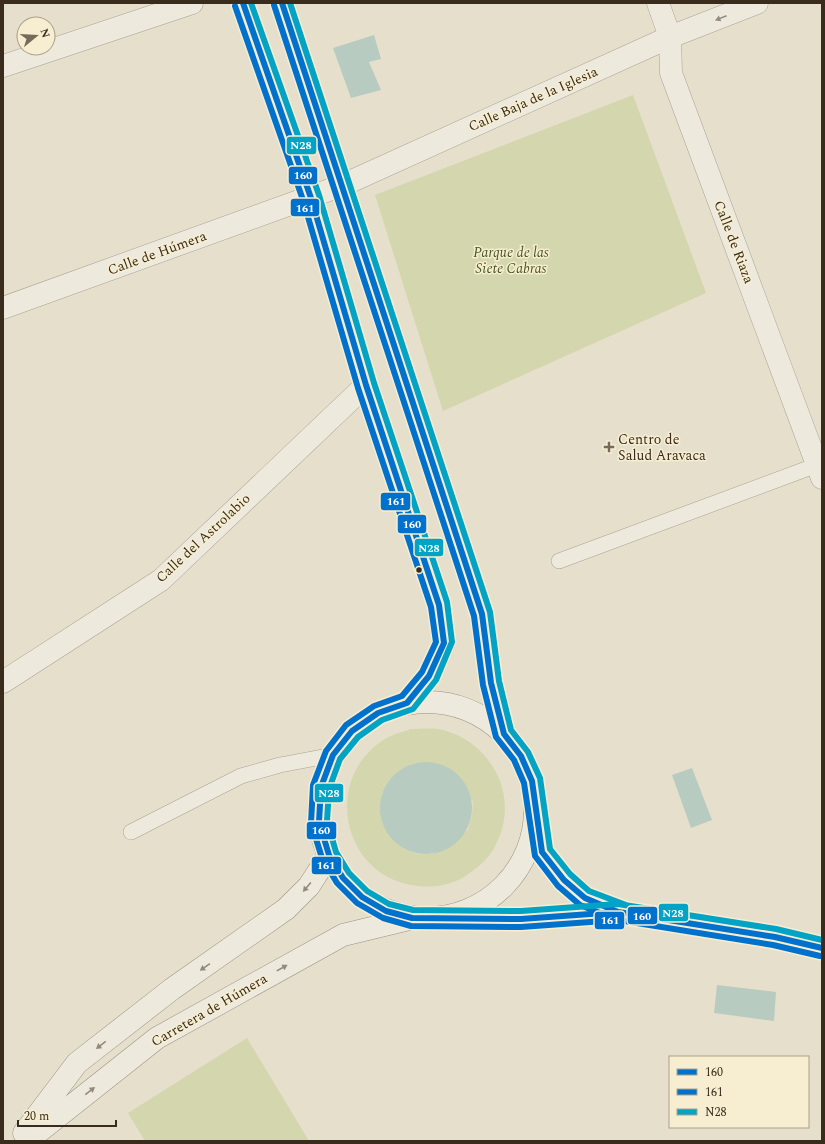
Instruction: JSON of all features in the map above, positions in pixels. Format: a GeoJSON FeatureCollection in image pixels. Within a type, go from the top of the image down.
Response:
{"type":"FeatureCollection","features":[{"type":"Feature","properties":{"kind":"street"},"geometry":{"type":"LineString","coordinates":[[3,66],[192,3]]}},
{"type":"Feature","properties":{"kind":"street"},"geometry":{"type":"LineString","coordinates":[[243,3],[311,198],[366,385],[438,605],[444,644],[429,676],[407,703]]}},
{"type":"Feature","properties":{"kind":"street"},"geometry":{"type":"LineString","coordinates":[[282,3],[343,185],[482,614],[491,683],[504,734]]}},
{"type":"Feature","properties":{"kind":"street","name":"Calle de Riaza"},"geometry":{"type":"LineString","coordinates":[[658,3],[670,37],[671,74],[820,471]]}},
{"type":"Feature","properties":{"kind":"street","name":"Calle Baja de la Iglesia"},"geometry":{"type":"LineString","coordinates":[[311,198],[343,185],[670,37],[757,3]]}},
{"type":"Feature","properties":{"kind":"street","name":"Calle de Húmera"},"geometry":{"type":"LineString","coordinates":[[3,308],[311,198]]}},
{"type":"Feature","properties":{"kind":"street","name":"Calle del Astrolabio"},"geometry":{"type":"LineString","coordinates":[[3,682],[161,580],[366,385]]}},
{"type":"Feature","properties":{"kind":"street"},"geometry":{"type":"LineString","coordinates":[[618,912],[585,898],[556,872],[542,852],[532,781],[521,756],[504,734],[484,717],[459,706],[433,702],[407,703],[378,713],[352,731],[333,755],[321,787],[320,822],[329,855],[342,878],[362,897],[386,911],[412,918],[521,919],[618,912],[775,937],[822,948]]}},
{"type":"Feature","properties":{"kind":"street"},"geometry":{"type":"LineString","coordinates":[[441,918],[471,910],[498,893],[519,869],[532,840],[536,809]]}},
{"type":"Feature","properties":{"kind":"street"},"geometry":{"type":"LineString","coordinates":[[17,1141],[78,1063],[172,989],[286,909],[309,886],[329,855]]}},
{"type":"Feature","properties":{"kind":"street","name":"Carretera de Húmera"},"geometry":{"type":"LineString","coordinates":[[27,1141],[157,1038],[342,935],[412,918]]}},
{"type":"Feature","properties":{"kind":"lane"},"geometry":{"type":"LineString","coordinates":[[559,561],[820,471]]}},
{"type":"Feature","properties":{"kind":"lane"},"geometry":{"type":"LineString","coordinates":[[131,832],[240,776],[280,765],[333,755]]}},
{"type":"Feature","properties":{"kind":"green space","name":"Parque de las Siete Cabras"},"geometry":{"type":"Polygon","coordinates":[[[633,95],[706,293],[443,411],[375,195],[633,95]]]}},
{"type":"Feature","properties":{"kind":"green space"},"geometry":{"type":"Polygon","coordinates":[[[411,729],[438,729],[454,734],[468,741],[481,751],[491,764],[498,777],[503,793],[505,809],[503,825],[491,853],[484,862],[474,870],[459,880],[448,884],[424,887],[392,879],[372,866],[357,847],[349,824],[347,801],[352,777],[365,756],[385,739],[411,729]],[[415,763],[401,769],[389,780],[382,794],[380,809],[404,849],[418,854],[433,854],[468,830],[472,816],[473,801],[415,763]]]}},
{"type":"Feature","properties":{"kind":"green space"},"geometry":{"type":"Polygon","coordinates":[[[247,1038],[309,1141],[145,1141],[128,1113],[247,1038]]]}},
{"type":"Feature","properties":{"kind":"shaded area"},"geometry":{"type":"Polygon","coordinates":[[[374,35],[381,59],[369,62],[381,90],[351,98],[333,48],[374,35]]]}},
{"type":"Feature","properties":{"kind":"shaded area"},"geometry":{"type":"Polygon","coordinates":[[[426,762],[444,765],[459,775],[469,790],[472,808],[469,826],[459,841],[444,851],[426,854],[408,851],[393,841],[383,826],[380,808],[383,790],[393,775],[408,765],[426,762]]]}},
{"type":"Feature","properties":{"kind":"shaded area"},"geometry":{"type":"Polygon","coordinates":[[[692,768],[712,820],[691,828],[672,775],[692,768]]]}},
{"type":"Feature","properties":{"kind":"shaded area"},"geometry":{"type":"Polygon","coordinates":[[[717,985],[776,992],[774,1021],[714,1013],[717,985]]]}},
{"type":"Feature","properties":{"kind":"transit line","name":"160"},"geometry":{"type":"LineString","coordinates":[[243,3],[311,198],[366,385],[439,605],[444,643],[429,676],[407,703],[378,713],[352,731],[333,755],[321,787],[319,822],[329,855],[343,878],[362,897],[386,911],[412,918],[521,919],[618,912],[775,937],[822,948]]}},
{"type":"Feature","properties":{"kind":"transit line","name":"N28"},"geometry":{"type":"LineString","coordinates":[[251,3],[319,195],[374,383],[447,602],[452,642],[436,680],[413,709],[382,720],[358,737],[340,759],[329,789],[327,821],[336,852],[349,873],[367,891],[389,904],[413,910],[521,911],[618,904],[776,929],[822,940]]}},
{"type":"Feature","properties":{"kind":"transit line","name":"160"},"geometry":{"type":"LineString","coordinates":[[282,3],[482,614],[491,683],[504,734],[521,756],[532,781],[542,852],[564,880],[585,898],[618,912],[625,913]]}},
{"type":"Feature","properties":{"kind":"transit line","name":"N28"},"geometry":{"type":"LineString","coordinates":[[290,3],[490,612],[499,681],[511,730],[528,752],[540,778],[550,849],[570,874],[589,891],[626,905]]}},
{"type":"Feature","properties":{"kind":"transit line","name":"161"},"geometry":{"type":"LineString","coordinates":[[274,5],[474,616],[483,685],[496,737],[514,760],[524,783],[535,856],[558,886],[580,905],[624,921]]}},
{"type":"Feature","properties":{"kind":"transit line","name":"161"},"geometry":{"type":"LineString","coordinates":[[235,6],[303,200],[358,388],[431,607],[436,642],[422,672],[402,696],[374,706],[346,725],[326,751],[313,785],[311,823],[322,858],[337,883],[357,903],[383,918],[411,926],[521,927],[618,920],[773,945],[820,956]]}},
{"type":"Feature","properties":{"kind":"place","name":"Centro de Salud Aravaca"},"geometry":{"type":"Point","coordinates":[609,447]}}]}
